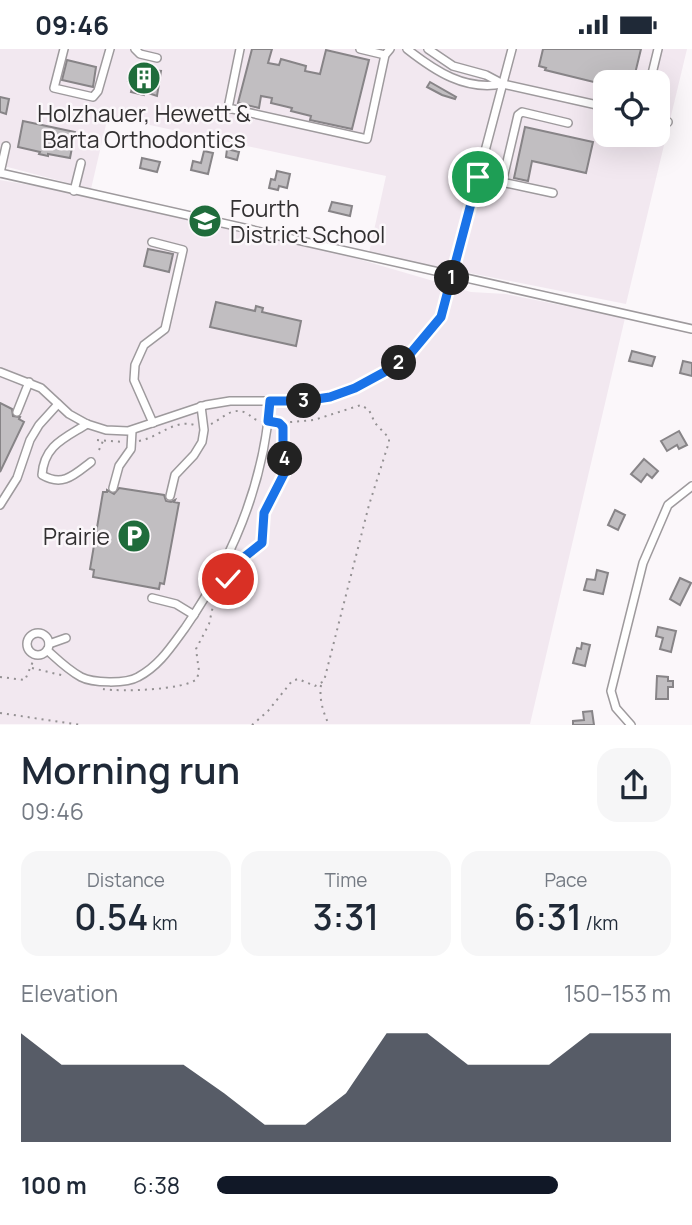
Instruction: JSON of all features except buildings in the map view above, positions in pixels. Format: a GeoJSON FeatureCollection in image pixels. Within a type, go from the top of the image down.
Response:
{"type":"FeatureCollection","features":[{"type":"Feature","properties":{"kind":"street"},"geometry":{"type":"LineString","coordinates":[[64,49],[54,88],[93,97],[98,91],[110,49]]}},
{"type":"Feature","properties":{"kind":"street"},"geometry":{"type":"LineString","coordinates":[[135,49],[140,54],[157,58]]}},
{"type":"Feature","properties":{"kind":"street"},"geometry":{"type":"LineString","coordinates":[[240,49],[228,108],[367,139],[387,52],[360,49]]}},
{"type":"Feature","properties":{"kind":"street"},"geometry":{"type":"LineString","coordinates":[[407,49],[450,78],[484,87],[503,84]]}},
{"type":"Feature","properties":{"kind":"street"},"geometry":{"type":"LineString","coordinates":[[428,49],[453,66],[486,75],[503,84],[593,104]]}},
{"type":"Feature","properties":{"kind":"street"},"geometry":{"type":"LineString","coordinates":[[0,372],[41,388],[69,414],[87,424],[106,430],[132,431],[201,406],[230,401],[304,401],[330,397],[355,388],[390,369],[410,354],[441,317],[512,49]]}},
{"type":"Feature","properties":{"kind":"street"},"geometry":{"type":"LineString","coordinates":[[653,70],[658,49]]}},
{"type":"Feature","properties":{"kind":"street"},"geometry":{"type":"LineString","coordinates":[[502,183],[517,115],[522,112],[568,123]]}},
{"type":"Feature","properties":{"kind":"street"},"geometry":{"type":"LineString","coordinates":[[6,146],[0,173],[692,329]]}},
{"type":"Feature","properties":{"kind":"street"},"geometry":{"type":"LineString","coordinates":[[74,191],[81,163]]}},
{"type":"Feature","properties":{"kind":"street"},"geometry":{"type":"LineString","coordinates":[[478,177],[553,193]]}},
{"type":"Feature","properties":{"kind":"street"},"geometry":{"type":"LineString","coordinates":[[152,242],[183,250],[165,329],[144,345],[135,365],[134,380],[153,423]]}},
{"type":"Feature","properties":{"kind":"street"},"geometry":{"type":"LineString","coordinates":[[17,412],[29,382]]}},
{"type":"Feature","properties":{"kind":"street"},"geometry":{"type":"LineString","coordinates":[[66,638],[48,647],[83,678],[118,682],[136,678],[162,660],[202,602],[242,525],[262,464],[270,401]]}},
{"type":"Feature","properties":{"kind":"street"},"geometry":{"type":"LineString","coordinates":[[0,505],[17,478],[35,431],[58,404]]}},
{"type":"Feature","properties":{"kind":"street"},"geometry":{"type":"LineString","coordinates":[[170,496],[175,475],[202,442],[204,425],[201,406]]}},
{"type":"Feature","properties":{"kind":"street"},"geometry":{"type":"LineString","coordinates":[[87,424],[56,442],[42,475],[56,482],[62,481],[71,478],[91,462]]}},
{"type":"Feature","properties":{"kind":"street"},"geometry":{"type":"LineString","coordinates":[[113,488],[119,466],[131,449],[132,431]]}},
{"type":"Feature","properties":{"kind":"street"},"geometry":{"type":"LineString","coordinates":[[631,725],[615,708],[611,691],[643,563],[668,505],[692,486]]}},
{"type":"Feature","properties":{"kind":"street"},"geometry":{"type":"LineString","coordinates":[[152,598],[176,604],[194,615]]}},
{"type":"Feature","properties":{"kind":"path"},"geometry":{"type":"LineString","coordinates":[[97,440],[133,442],[152,438],[182,423],[215,423],[234,412],[244,413],[256,420],[279,423],[314,420],[361,405],[369,410],[375,423],[389,439],[326,677],[321,684],[320,694],[329,725]]}},
{"type":"Feature","properties":{"kind":"path"},"geometry":{"type":"LineString","coordinates":[[98,688],[130,692],[183,686],[197,679],[199,671],[196,649],[209,624],[213,606],[226,591],[233,571],[262,543],[264,513],[285,474],[287,466],[283,449],[284,430],[279,423]]}},
{"type":"Feature","properties":{"kind":"path"},"geometry":{"type":"LineString","coordinates":[[99,450],[103,440]]}},
{"type":"Feature","properties":{"kind":"path"},"geometry":{"type":"LineString","coordinates":[[0,677],[23,681],[27,678],[34,659]]}},
{"type":"Feature","properties":{"kind":"path"},"geometry":{"type":"LineString","coordinates":[[32,667],[71,678]]}},
{"type":"Feature","properties":{"kind":"path"},"geometry":{"type":"LineString","coordinates":[[252,725],[276,702],[292,681],[298,679],[315,686],[321,684]]}},
{"type":"Feature","properties":{"kind":"path"},"geometry":{"type":"LineString","coordinates":[[0,713],[81,725]]}},
{"type":"Feature","properties":{"kind":"shaded area"},"geometry":{"type":"Polygon","coordinates":[[[0,49],[687,49],[670,120],[670,70],[593,70],[593,147],[664,147],[626,304],[369,253],[386,176],[108,116],[91,189],[0,165],[0,49]]]}},
{"type":"Feature","properties":{"kind":"shaded area"},"geometry":{"type":"Polygon","coordinates":[[[0,180],[341,254],[471,292],[506,294],[625,318],[530,724],[0,724],[0,180]]]}},
{"type":"Feature","properties":{"kind":"place","name":"Holzhauer, Hewett & Barta Orthodontics"},"geometry":{"type":"Point","coordinates":[144,78]}},
{"type":"Feature","properties":{"kind":"place","name":"Fourth District School"},"geometry":{"type":"Point","coordinates":[205,221]}},
{"type":"Feature","properties":{"kind":"place","name":"Prairie"},"geometry":{"type":"Point","coordinates":[134,536]}},
{"type":"Feature","properties":{"kind":"route"},"geometry":{"type":"LineString","coordinates":[[228,579],[243,558],[262,543],[261,524],[267,503],[282,482],[286,470],[283,427],[282,424],[268,421],[270,401],[304,401],[330,397],[355,388],[390,369],[410,354],[428,335],[441,317],[478,177]]}}]}
